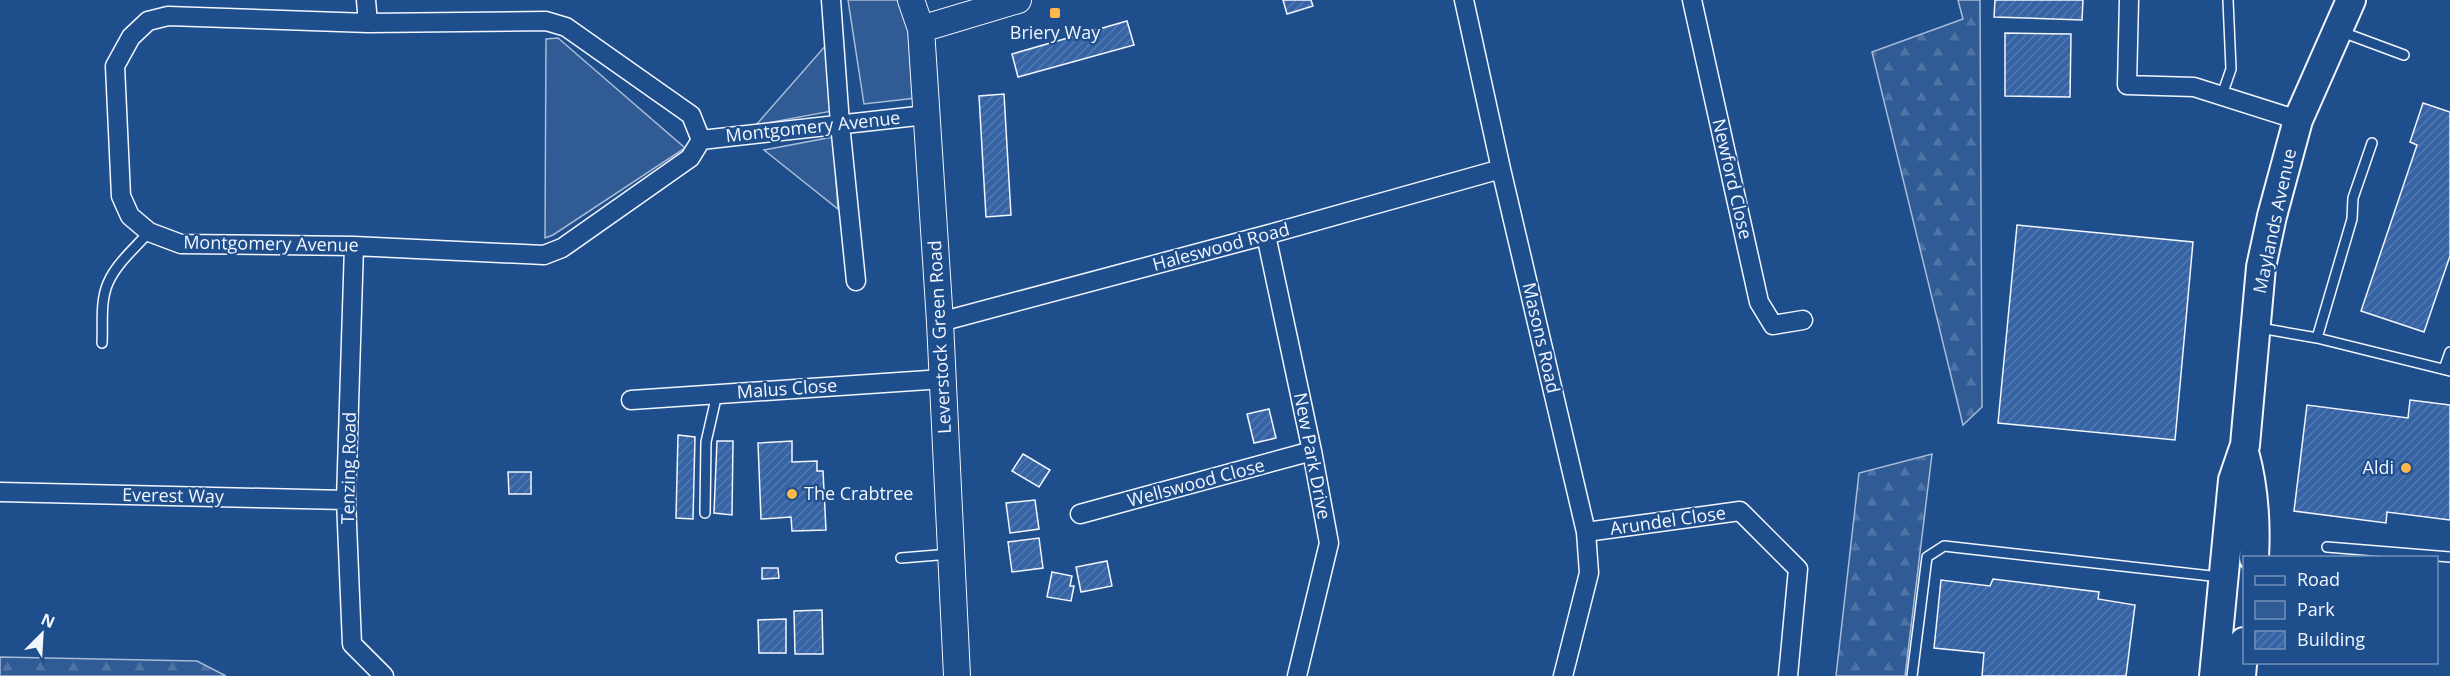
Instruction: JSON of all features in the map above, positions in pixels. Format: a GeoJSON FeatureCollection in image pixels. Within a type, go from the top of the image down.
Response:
{"type":"FeatureCollection","features":[{"type":"Feature","properties":{"kind":"main road","name":"Maylands Avenue"},"geometry":{"type":"LineString","coordinates":[[2214,676],[2233,480],[2244,452],[2254,328],[2264,257],[2298,120],[2351,0]]}},
{"type":"Feature","properties":{"kind":"main road","name":"Maylands Avenue"},"geometry":{"type":"LineString","coordinates":[[2244,452],[2251,476],[2256,517],[2254,556]]}},
{"type":"Feature","properties":{"kind":"main road"},"geometry":{"type":"LineString","coordinates":[[2224,577],[2233,572],[2256,517]]}},
{"type":"Feature","properties":{"kind":"main road"},"geometry":{"type":"LineString","coordinates":[[2241,676],[2243,653]]}},
{"type":"Feature","properties":{"kind":"street"},"geometry":{"type":"LineString","coordinates":[[366,0],[368,22]]}},
{"type":"Feature","properties":{"kind":"street"},"geometry":{"type":"LineString","coordinates":[[831,0],[840,124],[856,281]]}},
{"type":"Feature","properties":{"kind":"street","name":"Leverstock Green Road"},"geometry":{"type":"LineString","coordinates":[[911,0],[921,29],[953,554],[957,676]]}},
{"type":"Feature","properties":{"kind":"street"},"geometry":{"type":"LineString","coordinates":[[921,29],[1018,0]]}},
{"type":"Feature","properties":{"kind":"street","name":"Masons Road"},"geometry":{"type":"LineString","coordinates":[[1464,0],[1586,532],[1589,573],[1563,676]]}},
{"type":"Feature","properties":{"kind":"street","name":"Newford Close"},"geometry":{"type":"LineString","coordinates":[[1692,0],[1759,302],[1773,325],[1803,320]]}},
{"type":"Feature","properties":{"kind":"street"},"geometry":{"type":"LineString","coordinates":[[2129,0],[2127,85],[2194,87],[2298,120]]}},
{"type":"Feature","properties":{"kind":"street","name":"Montgomery Avenue"},"geometry":{"type":"LineString","coordinates":[[168,16],[368,22],[546,21],[566,27],[691,115],[700,140],[690,158],[562,248],[544,255],[354,246],[181,244],[149,232],[130,216],[121,196],[114,66],[130,37],[148,21],[168,16]]}},
{"type":"Feature","properties":{"kind":"street","name":"Montgomery Avenue"},"geometry":{"type":"LineString","coordinates":[[700,140],[926,115]]}},
{"type":"Feature","properties":{"kind":"street","name":"Haleswood Road"},"geometry":{"type":"LineString","coordinates":[[940,322],[1266,236],[1501,169]]}},
{"type":"Feature","properties":{"kind":"street","name":"New Park Drive"},"geometry":{"type":"LineString","coordinates":[[1266,236],[1329,543],[1297,676]]}},
{"type":"Feature","properties":{"kind":"street","name":"Tenzing Road"},"geometry":{"type":"LineString","coordinates":[[354,246],[346,500],[352,644],[384,676]]}},
{"type":"Feature","properties":{"kind":"street","name":"Malus Close"},"geometry":{"type":"LineString","coordinates":[[631,400],[943,379]]}},
{"type":"Feature","properties":{"kind":"street","name":"Wellswood Close"},"geometry":{"type":"LineString","coordinates":[[1080,514],[1312,452]]}},
{"type":"Feature","properties":{"kind":"street","name":"Everest Way"},"geometry":{"type":"LineString","coordinates":[[0,492],[346,500]]}},
{"type":"Feature","properties":{"kind":"street","name":"Arundel Close"},"geometry":{"type":"LineString","coordinates":[[1586,532],[1740,511],[1798,569],[1788,676]]}},
{"type":"Feature","properties":{"kind":"lane"},"geometry":{"type":"LineString","coordinates":[[2222,95],[2231,69],[2228,0]]}},
{"type":"Feature","properties":{"kind":"lane"},"geometry":{"type":"LineString","coordinates":[[2337,30],[2403,55]]}},
{"type":"Feature","properties":{"kind":"lane"},"geometry":{"type":"LineString","coordinates":[[2317,338],[2352,219],[2353,198],[2372,142]]}},
{"type":"Feature","properties":{"kind":"lane"},"geometry":{"type":"LineString","coordinates":[[102,343],[104,302],[108,283],[118,266],[149,232]]}},
{"type":"Feature","properties":{"kind":"lane"},"geometry":{"type":"LineString","coordinates":[[2254,328],[2317,338],[2447,370],[2450,352]]}},
{"type":"Feature","properties":{"kind":"lane"},"geometry":{"type":"LineString","coordinates":[[705,513],[706,442],[717,394]]}},
{"type":"Feature","properties":{"kind":"lane"},"geometry":{"type":"LineString","coordinates":[[1912,676],[1927,557],[1944,546],[2224,577]]}},
{"type":"Feature","properties":{"kind":"lane"},"geometry":{"type":"LineString","coordinates":[[2327,547],[2438,556]]}},
{"type":"Feature","properties":{"kind":"lane"},"geometry":{"type":"LineString","coordinates":[[901,558],[953,554]]}},
{"type":"Feature","properties":{"kind":"green space"},"geometry":{"type":"Polygon","coordinates":[[[848,0],[905,0],[915,35],[916,98],[864,104],[848,0]]]}},
{"type":"Feature","properties":{"kind":"green space"},"geometry":{"type":"Polygon","coordinates":[[[1958,0],[1980,0],[1982,407],[1963,425],[1872,52],[1963,19],[1958,0]]]}},
{"type":"Feature","properties":{"kind":"green space"},"geometry":{"type":"Polygon","coordinates":[[[558,38],[685,148],[553,235],[545,238],[546,39],[558,38]]]}},
{"type":"Feature","properties":{"kind":"green space"},"geometry":{"type":"Polygon","coordinates":[[[827,44],[832,111],[756,125],[827,44]]]}},
{"type":"Feature","properties":{"kind":"green space"},"geometry":{"type":"Polygon","coordinates":[[[833,137],[838,209],[764,150],[833,137]]]}},
{"type":"Feature","properties":{"kind":"green space"},"geometry":{"type":"Polygon","coordinates":[[[1932,454],[1905,676],[1836,676],[1859,473],[1932,454]]]}},
{"type":"Feature","properties":{"kind":"green space"},"geometry":{"type":"Polygon","coordinates":[[[0,657],[197,661],[226,676],[0,676],[0,657]]]}},
{"type":"Feature","properties":{"kind":"building"},"geometry":{"type":"Polygon","coordinates":[[[1283,0],[1311,0],[1313,6],[1287,14],[1283,0]]]}},
{"type":"Feature","properties":{"kind":"building"},"geometry":{"type":"Polygon","coordinates":[[[1995,0],[2083,0],[2082,20],[1994,17],[1995,0]]]}},
{"type":"Feature","properties":{"kind":"building"},"geometry":{"type":"Polygon","coordinates":[[[1127,21],[1134,45],[1018,77],[1012,54],[1127,21]]]}},
{"type":"Feature","properties":{"kind":"building"},"geometry":{"type":"Polygon","coordinates":[[[2005,33],[2071,34],[2070,97],[2005,96],[2005,33]]]}},
{"type":"Feature","properties":{"kind":"building"},"geometry":{"type":"Polygon","coordinates":[[[1004,94],[1011,215],[986,217],[979,96],[1004,94]]]}},
{"type":"Feature","properties":{"kind":"building"},"geometry":{"type":"Polygon","coordinates":[[[2423,103],[2450,112],[2450,256],[2424,332],[2361,311],[2417,145],[2410,142],[2423,103]]]}},
{"type":"Feature","properties":{"kind":"building"},"geometry":{"type":"Polygon","coordinates":[[[2017,225],[2193,242],[2175,440],[1998,423],[2017,225]]]}},
{"type":"Feature","properties":{"kind":"building"},"geometry":{"type":"Polygon","coordinates":[[[2410,400],[2450,405],[2450,520],[2387,512],[2386,523],[2294,511],[2307,405],[2408,418],[2410,400]]]}},
{"type":"Feature","properties":{"kind":"building"},"geometry":{"type":"Polygon","coordinates":[[[1269,409],[1276,438],[1254,443],[1247,414],[1269,409]]]}},
{"type":"Feature","properties":{"kind":"building"},"geometry":{"type":"Polygon","coordinates":[[[678,435],[695,437],[693,519],[676,518],[678,435]]]}},
{"type":"Feature","properties":{"kind":"building"},"geometry":{"type":"Polygon","coordinates":[[[717,441],[733,441],[732,515],[714,513],[717,441]]]}},
{"type":"Feature","properties":{"kind":"building","name":"The Crabtree"},"geometry":{"type":"Polygon","coordinates":[[[792,441],[792,462],[817,461],[817,471],[823,471],[826,530],[792,531],[791,517],[761,519],[758,443],[792,441]]]}},
{"type":"Feature","properties":{"kind":"building"},"geometry":{"type":"Polygon","coordinates":[[[1023,454],[1050,470],[1039,487],[1012,471],[1023,454]]]}},
{"type":"Feature","properties":{"kind":"building"},"geometry":{"type":"Polygon","coordinates":[[[508,472],[531,472],[531,494],[509,494],[508,472]]]}},
{"type":"Feature","properties":{"kind":"building"},"geometry":{"type":"Polygon","coordinates":[[[1035,500],[1039,529],[1010,533],[1006,503],[1035,500]]]}},
{"type":"Feature","properties":{"kind":"building"},"geometry":{"type":"Polygon","coordinates":[[[1039,538],[1043,568],[1012,572],[1008,542],[1039,538]]]}},
{"type":"Feature","properties":{"kind":"building"},"geometry":{"type":"Polygon","coordinates":[[[1107,561],[1112,586],[1081,592],[1076,567],[1107,561]]]}},
{"type":"Feature","properties":{"kind":"building"},"geometry":{"type":"Polygon","coordinates":[[[762,568],[778,568],[779,578],[762,579],[762,568]]]}},
{"type":"Feature","properties":{"kind":"building"},"geometry":{"type":"Polygon","coordinates":[[[1052,572],[1072,576],[1070,586],[1074,586],[1071,601],[1047,597],[1052,572]]]}},
{"type":"Feature","properties":{"kind":"building"},"geometry":{"type":"Polygon","coordinates":[[[1993,579],[2099,592],[2098,599],[2135,605],[2126,676],[1982,676],[1984,653],[1934,648],[1941,580],[1990,586],[1993,579]]]}},
{"type":"Feature","properties":{"kind":"building"},"geometry":{"type":"Polygon","coordinates":[[[822,610],[823,654],[795,654],[794,611],[822,610]]]}},
{"type":"Feature","properties":{"kind":"building"},"geometry":{"type":"Polygon","coordinates":[[[786,619],[786,653],[759,653],[758,620],[786,619]]]}},
{"type":"Feature","properties":{"kind":"place","name":"Briery Way"},"geometry":{"type":"Point","coordinates":[1055,13]}},
{"type":"Feature","properties":{"kind":"place","name":"Aldi"},"geometry":{"type":"Point","coordinates":[2406,468]}},
{"type":"Feature","properties":{"kind":"place","name":"The Crabtree"},"geometry":{"type":"Point","coordinates":[792,494]}}]}
